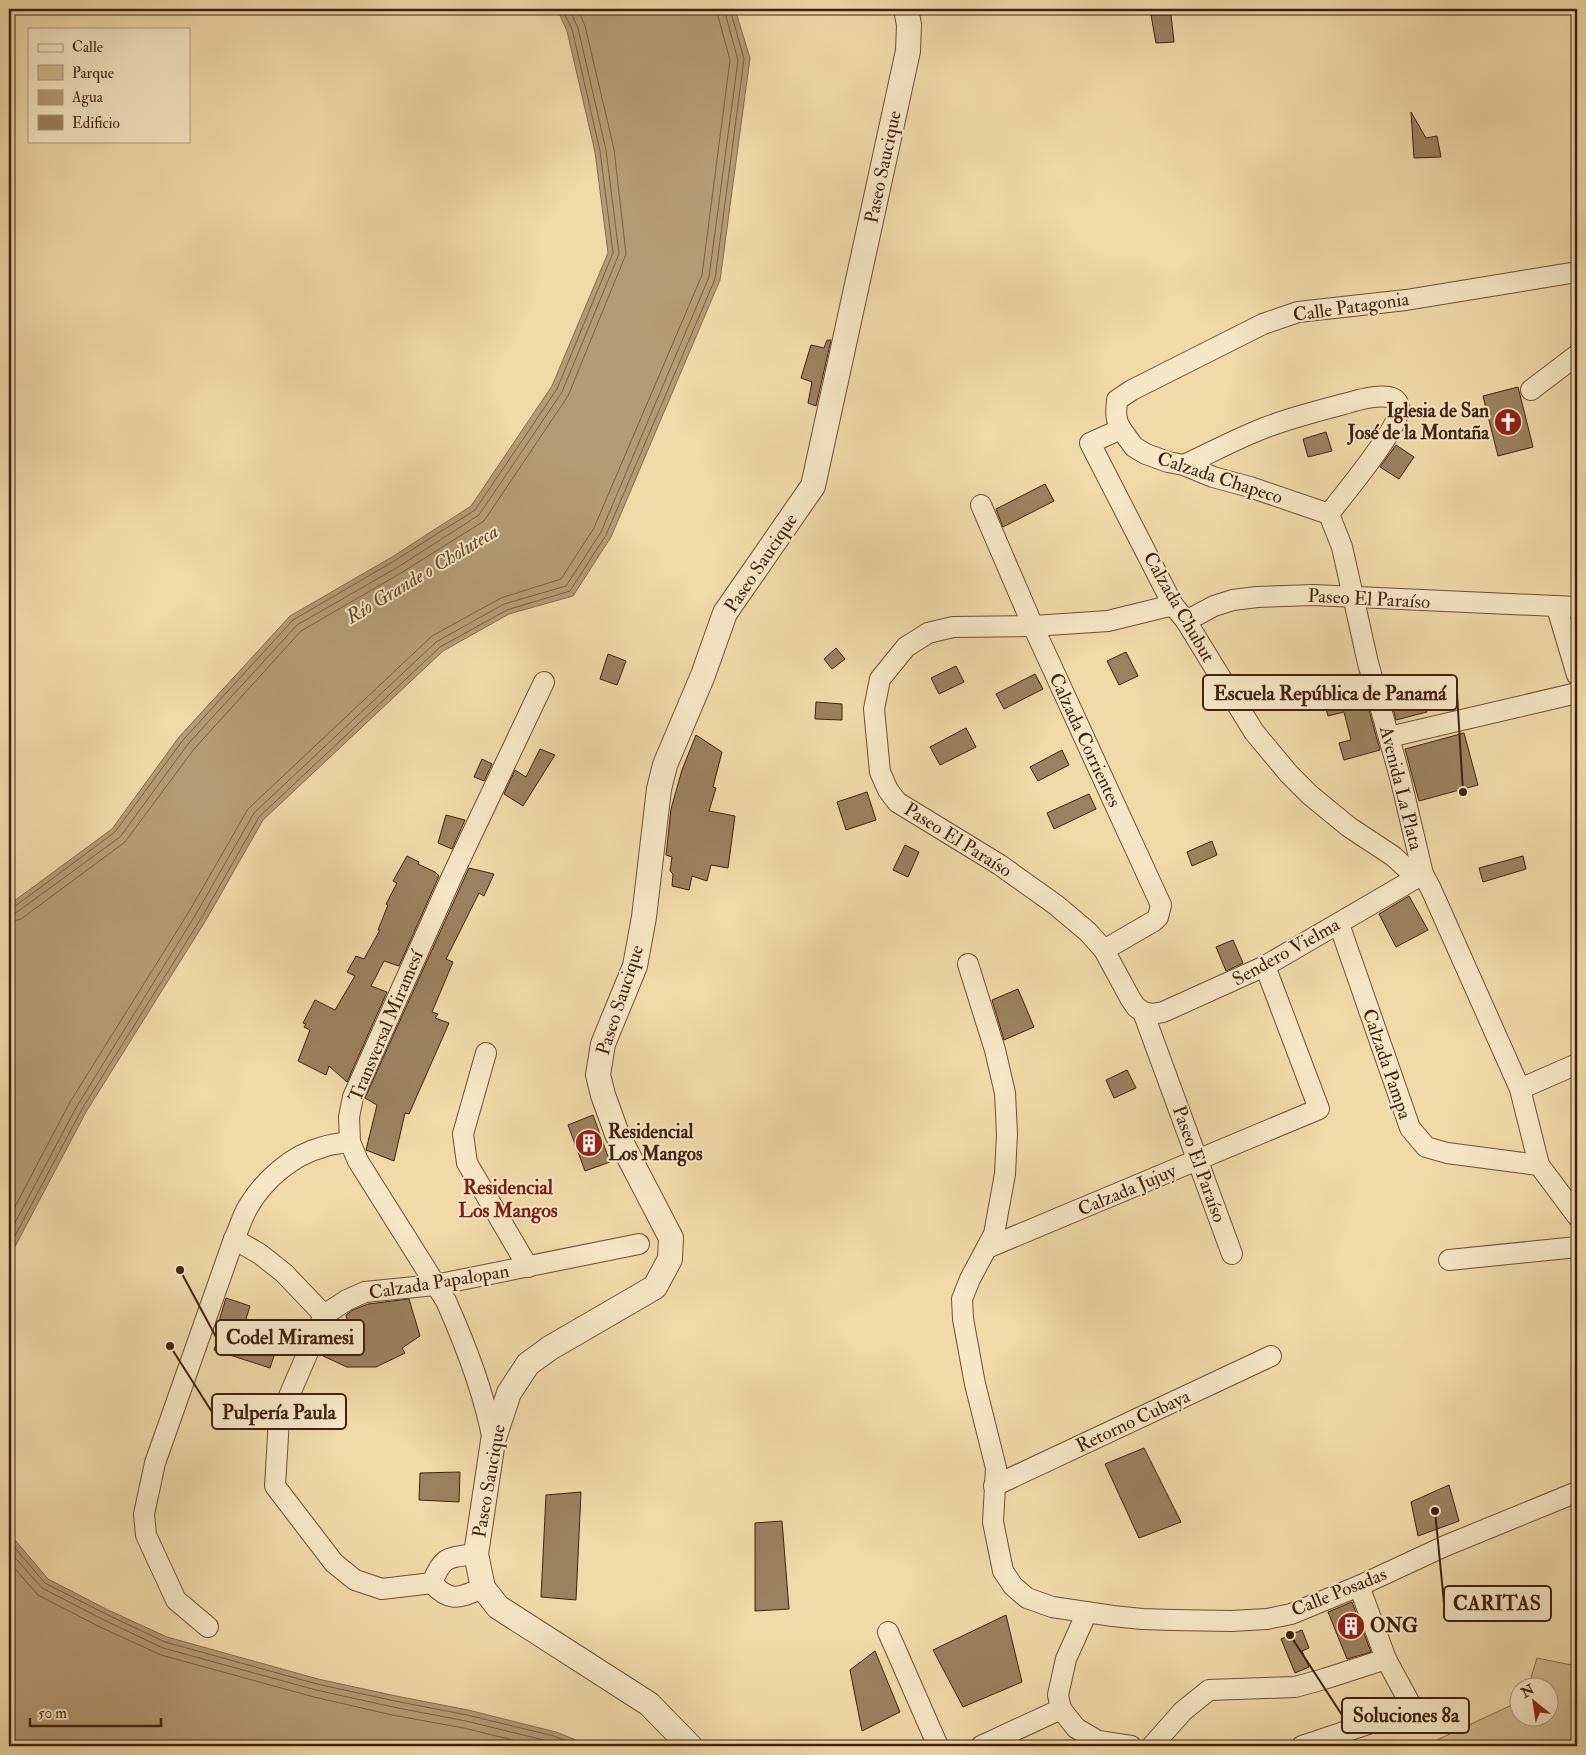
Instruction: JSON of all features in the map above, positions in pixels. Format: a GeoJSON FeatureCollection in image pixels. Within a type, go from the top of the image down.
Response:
{"type":"FeatureCollection","features":[{"type":"Feature","properties":{"kind":"street","name":"Paseo Saucique"},"geometry":{"type":"LineString","coordinates":[[690,1746],[649,1704],[498,1607],[483,1588],[476,1554],[492,1441],[509,1393],[528,1364],[550,1348],[655,1287],[670,1259],[671,1238],[617,1134],[603,1095],[598,1074],[604,1044],[635,966],[644,917],[659,789],[665,765],[725,613],[813,486],[908,51],[909,25],[906,9]]}},
{"type":"Feature","properties":{"kind":"street","name":"Calle Patagonia"},"geometry":{"type":"LineString","coordinates":[[1121,429],[1116,413],[1117,400],[1132,390],[1263,324],[1298,312],[1406,300],[1577,272]]}},
{"type":"Feature","properties":{"kind":"street"},"geometry":{"type":"LineString","coordinates":[[1530,390],[1577,355]]}},
{"type":"Feature","properties":{"kind":"street"},"geometry":{"type":"LineString","coordinates":[[1184,465],[1264,428],[1309,413],[1366,398],[1388,397],[1394,399],[1398,403],[1399,409],[1390,433],[1329,514]]}},
{"type":"Feature","properties":{"kind":"street","name":"Calzada Chubut"},"geometry":{"type":"LineString","coordinates":[[1121,429],[1090,443],[1173,605],[1186,621],[1254,732],[1289,774],[1310,795],[1349,827],[1420,876]]}},
{"type":"Feature","properties":{"kind":"street","name":"Calzada Chapeco"},"geometry":{"type":"LineString","coordinates":[[1121,429],[1134,447],[1146,454],[1329,514]]}},
{"type":"Feature","properties":{"kind":"street","name":"Calzada Corrientes"},"geometry":{"type":"LineString","coordinates":[[981,505],[1033,626],[1161,905],[1158,917],[1154,921],[1104,950]]}},
{"type":"Feature","properties":{"kind":"street","name":"Avenida La Plata"},"geometry":{"type":"LineString","coordinates":[[1329,514],[1342,546],[1368,663],[1389,737],[1420,876],[1431,889],[1520,1089],[1540,1165],[1577,1216]]}},
{"type":"Feature","properties":{"kind":"street","name":"Paseo El Paraíso"},"geometry":{"type":"LineString","coordinates":[[1186,621],[1214,606],[1241,599],[1313,595],[1577,608]]}},
{"type":"Feature","properties":{"kind":"street","name":"Paseo El Paraíso"},"geometry":{"type":"LineString","coordinates":[[1173,605],[1108,621],[1033,626],[953,627],[928,633],[906,647],[880,679],[874,709],[880,772],[888,790],[897,802],[1000,865],[1056,905],[1088,932],[1104,950],[1130,998],[1136,1007],[1143,1012],[1232,1254]]}},
{"type":"Feature","properties":{"kind":"street"},"geometry":{"type":"LineString","coordinates":[[1557,608],[1577,675]]}},
{"type":"Feature","properties":{"kind":"street","name":"Transversal Miramesí"},"geometry":{"type":"LineString","coordinates":[[350,1142],[350,1117],[353,1097],[457,866],[544,682]]}},
{"type":"Feature","properties":{"kind":"street"},"geometry":{"type":"LineString","coordinates":[[1389,737],[1577,693]]}},
{"type":"Feature","properties":{"kind":"street","name":"Sendero Vielma"},"geometry":{"type":"LineString","coordinates":[[1143,1012],[1152,1014],[1163,1012],[1265,966],[1420,876]]}},
{"type":"Feature","properties":{"kind":"street","name":"Calzada Pampa"},"geometry":{"type":"LineString","coordinates":[[1339,924],[1410,1128],[1426,1147],[1447,1153],[1540,1165]]}},
{"type":"Feature","properties":{"kind":"street","name":"Calle Posadas"},"geometry":{"type":"LineString","coordinates":[[968,964],[995,1050],[1005,1093],[1007,1134],[1005,1174],[994,1234],[970,1279],[962,1299],[963,1319],[975,1384],[996,1468],[993,1522],[1003,1571],[1013,1586],[1027,1598],[1052,1607],[1086,1612],[1142,1619],[1231,1621],[1267,1619],[1291,1614],[1359,1586],[1444,1546],[1577,1492]]}},
{"type":"Feature","properties":{"kind":"street","name":"Calzada Jujuy"},"geometry":{"type":"LineString","coordinates":[[987,1248],[1319,1109],[1265,966]]}},
{"type":"Feature","properties":{"kind":"street"},"geometry":{"type":"LineString","coordinates":[[486,1053],[463,1134],[467,1162],[528,1268]]}},
{"type":"Feature","properties":{"kind":"street"},"geometry":{"type":"LineString","coordinates":[[1520,1089],[1577,1064]]}},
{"type":"Feature","properties":{"kind":"street"},"geometry":{"type":"LineString","coordinates":[[208,1627],[176,1600],[146,1535],[144,1514],[155,1463],[247,1208],[267,1180],[308,1152],[323,1146],[350,1142],[358,1161],[446,1301],[478,1381],[488,1415],[492,1441]]}},
{"type":"Feature","properties":{"kind":"street"},"geometry":{"type":"LineString","coordinates":[[234,1240],[260,1254],[284,1273],[324,1314],[279,1419],[275,1486],[334,1563],[356,1580],[382,1589],[432,1583]]}},
{"type":"Feature","properties":{"kind":"street","name":"Calzada Papalopan"},"geometry":{"type":"LineString","coordinates":[[324,1314],[365,1292],[435,1285],[528,1268],[639,1244]]}},
{"type":"Feature","properties":{"kind":"street"},"geometry":{"type":"LineString","coordinates":[[1449,1260],[1577,1247]]}},
{"type":"Feature","properties":{"kind":"street","name":"Retorno Cubaya"},"geometry":{"type":"LineString","coordinates":[[994,1486],[1271,1356]]}},
{"type":"Feature","properties":{"kind":"street"},"geometry":{"type":"LineString","coordinates":[[432,1583],[440,1565],[452,1558],[476,1554]]}},
{"type":"Feature","properties":{"kind":"street"},"geometry":{"type":"LineString","coordinates":[[432,1583],[442,1594],[459,1597],[483,1588]]}},
{"type":"Feature","properties":{"kind":"street"},"geometry":{"type":"LineString","coordinates":[[1302,1746],[1413,1709],[1386,1659],[1359,1586]]}},
{"type":"Feature","properties":{"kind":"street"},"geometry":{"type":"LineString","coordinates":[[1086,1612],[1066,1659],[1058,1695],[1061,1709],[1076,1728],[1098,1741],[1131,1746]]}},
{"type":"Feature","properties":{"kind":"street"},"geometry":{"type":"LineString","coordinates":[[888,1632],[938,1746]]}},
{"type":"Feature","properties":{"kind":"street"},"geometry":{"type":"LineString","coordinates":[[1152,1746],[1182,1710],[1209,1690],[1295,1687],[1386,1659]]}},
{"type":"Feature","properties":{"kind":"street"},"geometry":{"type":"LineString","coordinates":[[980,1746],[1061,1709]]}},
{"type":"Feature","properties":{"kind":"green space"},"geometry":{"type":"Polygon","coordinates":[[[1537,1658],[1577,1666],[1577,1746],[1424,1746],[1508,1707],[1508,1728],[1558,1728],[1558,1678],[1531,1678],[1537,1658]]]}},
{"type":"Feature","properties":{"kind":"water","name":"Río Grande o Choluteca"},"geometry":{"type":"Polygon","coordinates":[[[557,9],[735,9],[750,58],[720,280],[611,537],[573,596],[509,614],[443,651],[263,820],[206,920],[86,1112],[9,1258],[10,904],[112,829],[179,737],[290,616],[392,557],[471,506],[552,386],[608,253],[595,152],[567,31],[557,9]]]}},
{"type":"Feature","properties":{"kind":"water"},"geometry":{"type":"Polygon","coordinates":[[[9,1533],[48,1579],[108,1610],[167,1637],[318,1679],[468,1710],[556,1732],[591,1746],[9,1746],[9,1533]]]}},
{"type":"Feature","properties":{"kind":"building"},"geometry":{"type":"Polygon","coordinates":[[[1151,15],[1171,15],[1174,42],[1156,43],[1151,15]]]}},
{"type":"Feature","properties":{"kind":"building"},"geometry":{"type":"Polygon","coordinates":[[[1411,112],[1426,138],[1437,136],[1441,157],[1414,158],[1411,112]]]}},
{"type":"Feature","properties":{"kind":"building"},"geometry":{"type":"Polygon","coordinates":[[[827,340],[831,340],[816,406],[808,403],[812,382],[801,378],[811,345],[824,348],[827,340]]]}},
{"type":"Feature","properties":{"kind":"building","name":"Iglesia de San José de la Montaña"},"geometry":{"type":"Polygon","coordinates":[[[1518,387],[1533,447],[1498,456],[1483,396],[1518,387]]]}},
{"type":"Feature","properties":{"kind":"building"},"geometry":{"type":"Polygon","coordinates":[[[1326,432],[1332,451],[1308,457],[1303,439],[1326,432]]]}},
{"type":"Feature","properties":{"kind":"building"},"geometry":{"type":"Polygon","coordinates":[[[1396,445],[1414,457],[1399,479],[1380,467],[1396,445]]]}},
{"type":"Feature","properties":{"kind":"building"},"geometry":{"type":"Polygon","coordinates":[[[1045,484],[1054,501],[1003,527],[996,509],[1045,484]]]}},
{"type":"Feature","properties":{"kind":"building"},"geometry":{"type":"Polygon","coordinates":[[[836,648],[845,659],[832,669],[824,659],[836,648]]]}},
{"type":"Feature","properties":{"kind":"building"},"geometry":{"type":"Polygon","coordinates":[[[1126,652],[1138,676],[1119,685],[1107,661],[1126,652]]]}},
{"type":"Feature","properties":{"kind":"building"},"geometry":{"type":"Polygon","coordinates":[[[608,654],[626,661],[617,685],[600,679],[608,654]]]}},
{"type":"Feature","properties":{"kind":"building"},"geometry":{"type":"Polygon","coordinates":[[[956,666],[964,682],[939,694],[931,678],[956,666]]]}},
{"type":"Feature","properties":{"kind":"building"},"geometry":{"type":"Polygon","coordinates":[[[1035,674],[1043,689],[1004,709],[996,694],[1035,674]]]}},
{"type":"Feature","properties":{"kind":"building"},"geometry":{"type":"Polygon","coordinates":[[[1359,674],[1380,750],[1344,760],[1339,743],[1351,740],[1344,712],[1328,716],[1319,685],[1359,674]]]}},
{"type":"Feature","properties":{"kind":"building"},"geometry":{"type":"Polygon","coordinates":[[[1420,688],[1427,712],[1396,720],[1390,696],[1420,688]]]}},
{"type":"Feature","properties":{"kind":"building"},"geometry":{"type":"Polygon","coordinates":[[[816,702],[842,704],[842,720],[815,719],[816,702]]]}},
{"type":"Feature","properties":{"kind":"building"},"geometry":{"type":"Polygon","coordinates":[[[966,728],[976,747],[940,765],[930,747],[966,728]]]}},
{"type":"Feature","properties":{"kind":"building"},"geometry":{"type":"Polygon","coordinates":[[[1464,733],[1478,785],[1419,801],[1405,749],[1464,733]]]}},
{"type":"Feature","properties":{"kind":"building"},"geometry":{"type":"Polygon","coordinates":[[[696,735],[722,752],[713,787],[716,788],[709,811],[735,816],[728,868],[711,865],[707,881],[692,876],[689,890],[672,886],[673,874],[670,871],[672,857],[666,855],[671,809],[682,770],[696,735]]]}},
{"type":"Feature","properties":{"kind":"building"},"geometry":{"type":"Polygon","coordinates":[[[540,749],[555,755],[523,806],[504,794],[515,770],[526,777],[540,749]]]}},
{"type":"Feature","properties":{"kind":"building"},"geometry":{"type":"Polygon","coordinates":[[[1062,750],[1069,765],[1038,781],[1030,767],[1062,750]]]}},
{"type":"Feature","properties":{"kind":"building"},"geometry":{"type":"Polygon","coordinates":[[[482,759],[492,764],[484,781],[474,777],[482,759]]]}},
{"type":"Feature","properties":{"kind":"building"},"geometry":{"type":"Polygon","coordinates":[[[867,792],[876,820],[846,830],[837,802],[867,792]]]}},
{"type":"Feature","properties":{"kind":"building"},"geometry":{"type":"Polygon","coordinates":[[[1089,794],[1096,809],[1054,829],[1047,813],[1089,794]]]}},
{"type":"Feature","properties":{"kind":"building"},"geometry":{"type":"Polygon","coordinates":[[[446,815],[465,820],[452,849],[438,843],[446,815]]]}},
{"type":"Feature","properties":{"kind":"building"},"geometry":{"type":"Polygon","coordinates":[[[1212,841],[1217,855],[1192,866],[1187,852],[1212,841]]]}},
{"type":"Feature","properties":{"kind":"building"},"geometry":{"type":"Polygon","coordinates":[[[905,845],[919,852],[908,877],[893,870],[905,845]]]}},
{"type":"Feature","properties":{"kind":"building"},"geometry":{"type":"Polygon","coordinates":[[[407,856],[439,876],[399,966],[384,961],[371,986],[387,992],[347,1082],[329,1066],[326,1075],[298,1061],[310,1030],[304,1027],[306,1024],[303,1023],[315,1000],[335,1010],[355,976],[347,972],[356,956],[364,959],[380,930],[378,930],[388,905],[386,904],[397,883],[393,881],[407,856]]]}},
{"type":"Feature","properties":{"kind":"building"},"geometry":{"type":"Polygon","coordinates":[[[1523,856],[1526,869],[1483,882],[1479,868],[1523,856]]]}},
{"type":"Feature","properties":{"kind":"building"},"geometry":{"type":"Polygon","coordinates":[[[469,868],[494,874],[484,896],[479,893],[446,959],[453,962],[432,1012],[438,1014],[435,1018],[449,1023],[409,1114],[405,1113],[394,1161],[366,1150],[377,1105],[365,1098],[469,868]]]}},
{"type":"Feature","properties":{"kind":"building"},"geometry":{"type":"Polygon","coordinates":[[[1409,896],[1428,930],[1396,947],[1379,914],[1409,896]]]}},
{"type":"Feature","properties":{"kind":"building"},"geometry":{"type":"Polygon","coordinates":[[[1233,940],[1243,963],[1226,971],[1216,947],[1233,940]]]}},
{"type":"Feature","properties":{"kind":"building"},"geometry":{"type":"Polygon","coordinates":[[[1018,989],[1034,1027],[1004,1040],[992,1000],[1018,989]]]}},
{"type":"Feature","properties":{"kind":"building"},"geometry":{"type":"Polygon","coordinates":[[[1127,1070],[1136,1088],[1114,1098],[1106,1080],[1127,1070]]]}},
{"type":"Feature","properties":{"kind":"building","name":"Residencial Los Mangos"},"geometry":{"type":"Polygon","coordinates":[[[593,1115],[610,1162],[585,1171],[568,1125],[593,1115]]]}},
{"type":"Feature","properties":{"kind":"building"},"geometry":{"type":"Polygon","coordinates":[[[226,1298],[250,1306],[242,1332],[278,1344],[270,1368],[214,1350],[223,1322],[219,1321],[226,1298]]]}},
{"type":"Feature","properties":{"kind":"building"},"geometry":{"type":"Polygon","coordinates":[[[409,1299],[420,1336],[402,1348],[405,1353],[376,1367],[347,1367],[323,1356],[335,1330],[352,1338],[346,1315],[353,1310],[368,1304],[409,1299]]]}},
{"type":"Feature","properties":{"kind":"building"},"geometry":{"type":"Polygon","coordinates":[[[1144,1448],[1181,1522],[1139,1538],[1105,1464],[1144,1448]]]}},
{"type":"Feature","properties":{"kind":"building"},"geometry":{"type":"Polygon","coordinates":[[[460,1472],[459,1502],[419,1500],[420,1473],[460,1472]]]}},
{"type":"Feature","properties":{"kind":"building"},"geometry":{"type":"Polygon","coordinates":[[[1449,1485],[1459,1521],[1418,1536],[1411,1502],[1449,1485]]]}},
{"type":"Feature","properties":{"kind":"building"},"geometry":{"type":"Polygon","coordinates":[[[581,1492],[576,1600],[541,1597],[546,1495],[581,1492]]]}},
{"type":"Feature","properties":{"kind":"building"},"geometry":{"type":"Polygon","coordinates":[[[782,1521],[789,1609],[755,1611],[755,1523],[782,1521]]]}},
{"type":"Feature","properties":{"kind":"building","name":"ONG"},"geometry":{"type":"Polygon","coordinates":[[[1352,1602],[1371,1652],[1347,1659],[1328,1612],[1352,1602]]]}},
{"type":"Feature","properties":{"kind":"building"},"geometry":{"type":"Polygon","coordinates":[[[1006,1615],[1022,1682],[963,1707],[933,1650],[1006,1615]]]}},
{"type":"Feature","properties":{"kind":"building"},"geometry":{"type":"Polygon","coordinates":[[[1302,1630],[1309,1648],[1302,1651],[1309,1667],[1295,1673],[1281,1639],[1302,1630]]]}},
{"type":"Feature","properties":{"kind":"building"},"geometry":{"type":"Polygon","coordinates":[[[875,1651],[900,1712],[862,1731],[850,1670],[875,1651]]]}},
{"type":"Feature","properties":{"kind":"place","name":"Iglesia de San José de la Montaña"},"geometry":{"type":"Point","coordinates":[1508,422]}},
{"type":"Feature","properties":{"kind":"place","name":"Escuela República de Panamá"},"geometry":{"type":"Point","coordinates":[1463,792]}},
{"type":"Feature","properties":{"kind":"place","name":"Residencial Los Mangos"},"geometry":{"type":"Point","coordinates":[589,1143]}},
{"type":"Feature","properties":{"kind":"place","name":"Codel Miramesi"},"geometry":{"type":"Point","coordinates":[180,1270]}},
{"type":"Feature","properties":{"kind":"place","name":"Pulpería Paula"},"geometry":{"type":"Point","coordinates":[170,1346]}},
{"type":"Feature","properties":{"kind":"place","name":"CARITAS"},"geometry":{"type":"Point","coordinates":[1435,1511]}},
{"type":"Feature","properties":{"kind":"place","name":"ONG"},"geometry":{"type":"Point","coordinates":[1351,1626]}},
{"type":"Feature","properties":{"kind":"place","name":"Soluciones 8a"},"geometry":{"type":"Point","coordinates":[1290,1635]}},
{"type":"Feature","properties":{"kind":"district","name":"Residencial Los Mangos"},"geometry":{"type":"Point","coordinates":[508,1198]}}]}
